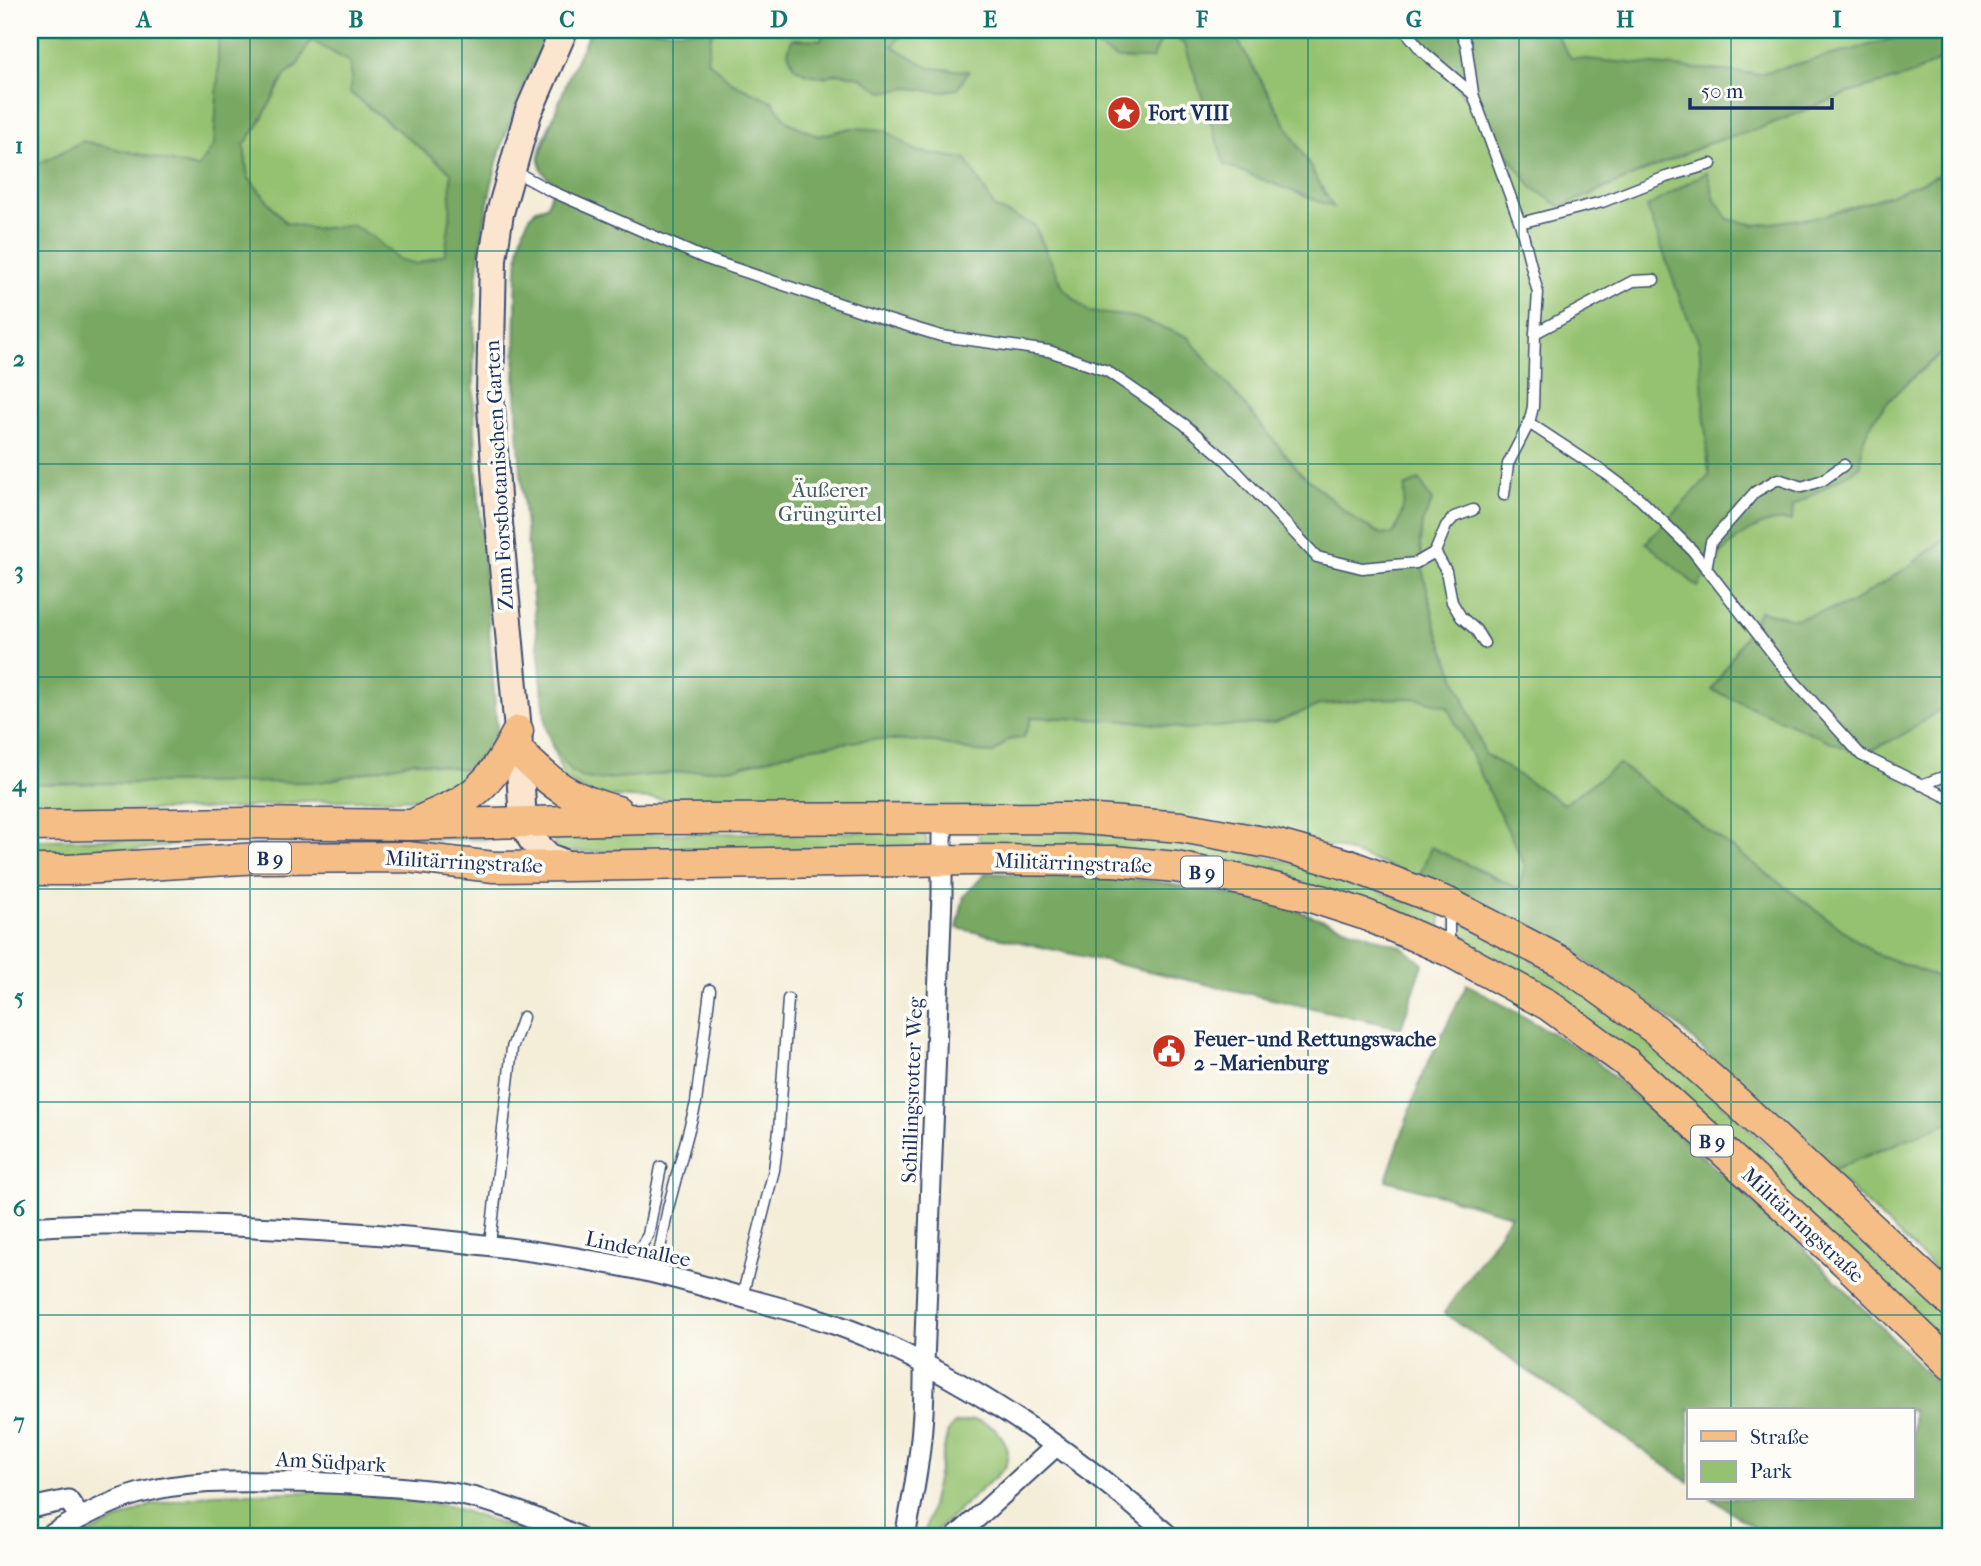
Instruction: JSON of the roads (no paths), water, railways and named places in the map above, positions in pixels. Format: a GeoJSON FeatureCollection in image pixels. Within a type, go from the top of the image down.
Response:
{"type":"FeatureCollection","features":[{"type":"Feature","properties":{"kind":"main road","name":"Zum Forstbotanischen Garten"},"geometry":{"type":"LineString","coordinates":[[523,824],[519,742],[490,392],[492,259],[499,213],[511,169],[540,80],[564,30]]}},
{"type":"Feature","properties":{"kind":"main road","name":"B 9"},"geometry":{"type":"LineString","coordinates":[[411,825],[481,787],[519,742],[544,776],[567,793],[587,803],[644,819]]}},
{"type":"Feature","properties":{"kind":"main road","name":"Militärringstraße"},"geometry":{"type":"LineString","coordinates":[[30,826],[249,823],[523,824],[644,819],[1072,818],[1128,821],[1227,834],[1274,844],[1349,865],[1448,903],[1562,962],[1656,1030],[1951,1302]]}},
{"type":"Feature","properties":{"kind":"main road","name":"B 9"},"geometry":{"type":"LineString","coordinates":[[407,857],[496,845],[510,838],[523,824]]}},
{"type":"Feature","properties":{"kind":"main road"},"geometry":{"type":"LineString","coordinates":[[523,824],[532,840],[542,850],[550,857],[571,866]]}},
{"type":"Feature","properties":{"kind":"main road","name":"Militärringstraße"},"geometry":{"type":"LineString","coordinates":[[30,870],[259,859],[407,857],[494,867],[942,860],[1114,861],[1176,867],[1311,897],[1366,915],[1449,951],[1548,1006],[1627,1063],[1846,1264],[1951,1365]]}},
{"type":"Feature","properties":{"kind":"street","name":"Schillingsrotter Weg"},"geometry":{"type":"LineString","coordinates":[[905,1536],[921,1452],[925,1412],[942,818]]}},
{"type":"Feature","properties":{"kind":"street","name":"Lindenallee"},"geometry":{"type":"LineString","coordinates":[[30,1227],[70,1224],[243,1226],[385,1234],[490,1244],[628,1268],[742,1297],[867,1337],[925,1363],[1056,1446],[1169,1536]]}},
{"type":"Feature","properties":{"kind":"street"},"geometry":{"type":"LineString","coordinates":[[957,1536],[1056,1446]]}},
{"type":"Feature","properties":{"kind":"street","name":"Am Südpark"},"geometry":{"type":"LineString","coordinates":[[49,1536],[80,1517],[138,1493],[182,1484],[225,1481],[352,1483],[451,1493],[502,1507],[577,1536]]}},
{"type":"Feature","properties":{"kind":"street"},"geometry":{"type":"LineString","coordinates":[[30,1508],[68,1500],[80,1517]]}},
{"type":"Feature","properties":{"kind":"lane"},"geometry":{"type":"LineString","coordinates":[[1405,30],[1422,51],[1474,94]]}},
{"type":"Feature","properties":{"kind":"lane"},"geometry":{"type":"LineString","coordinates":[[1460,30],[1466,44],[1474,94],[1520,223],[1538,293],[1535,394],[1529,424],[1508,464],[1504,495]]}},
{"type":"Feature","properties":{"kind":"lane"},"geometry":{"type":"LineString","coordinates":[[1520,223],[1602,202],[1710,163]]}},
{"type":"Feature","properties":{"kind":"lane"},"geometry":{"type":"LineString","coordinates":[[511,169],[551,191],[704,258],[919,330],[941,336],[1049,351],[1107,371],[1184,424],[1227,461],[1317,557],[1362,568],[1407,565],[1435,551],[1449,522],[1461,513],[1473,510]]}},
{"type":"Feature","properties":{"kind":"lane"},"geometry":{"type":"LineString","coordinates":[[1535,333],[1633,281],[1654,280]]}},
{"type":"Feature","properties":{"kind":"lane"},"geometry":{"type":"LineString","coordinates":[[1529,424],[1640,499],[1692,550],[1794,681],[1861,755],[1951,799]]}},
{"type":"Feature","properties":{"kind":"lane"},"geometry":{"type":"LineString","coordinates":[[1706,569],[1711,542],[1755,492],[1778,480],[1802,487],[1823,480],[1844,465]]}},
{"type":"Feature","properties":{"kind":"lane"},"geometry":{"type":"LineString","coordinates":[[1435,551],[1446,571],[1452,602],[1461,617],[1476,630],[1484,643]]}},
{"type":"Feature","properties":{"kind":"lane"},"geometry":{"type":"LineString","coordinates":[[1921,785],[1946,780],[1951,774]]}},
{"type":"Feature","properties":{"kind":"lane"},"geometry":{"type":"LineString","coordinates":[[1448,903],[1449,951]]}},
{"type":"Feature","properties":{"kind":"lane"},"geometry":{"type":"LineString","coordinates":[[655,1274],[668,1208],[696,1103],[710,990]]}},
{"type":"Feature","properties":{"kind":"lane"},"geometry":{"type":"LineString","coordinates":[[742,1297],[774,1170],[788,999]]}},
{"type":"Feature","properties":{"kind":"lane"},"geometry":{"type":"LineString","coordinates":[[490,1244],[512,1048],[523,1017]]}},
{"type":"Feature","properties":{"kind":"lane"},"geometry":{"type":"LineString","coordinates":[[628,1268],[648,1235],[661,1167]]}},
{"type":"Feature","properties":{"kind":"place","name":"Fort VIII"},"geometry":{"type":"Point","coordinates":[1124,113]}},
{"type":"Feature","properties":{"kind":"place","name":"Feuer- und Rettungswache 2 - Marienburg"},"geometry":{"type":"Point","coordinates":[1169,1051]}},
{"type":"Feature","properties":{"kind":"park label","name":"Äußerer Grüngürtel"},"geometry":{"type":"Point","coordinates":[830,502]}}]}
